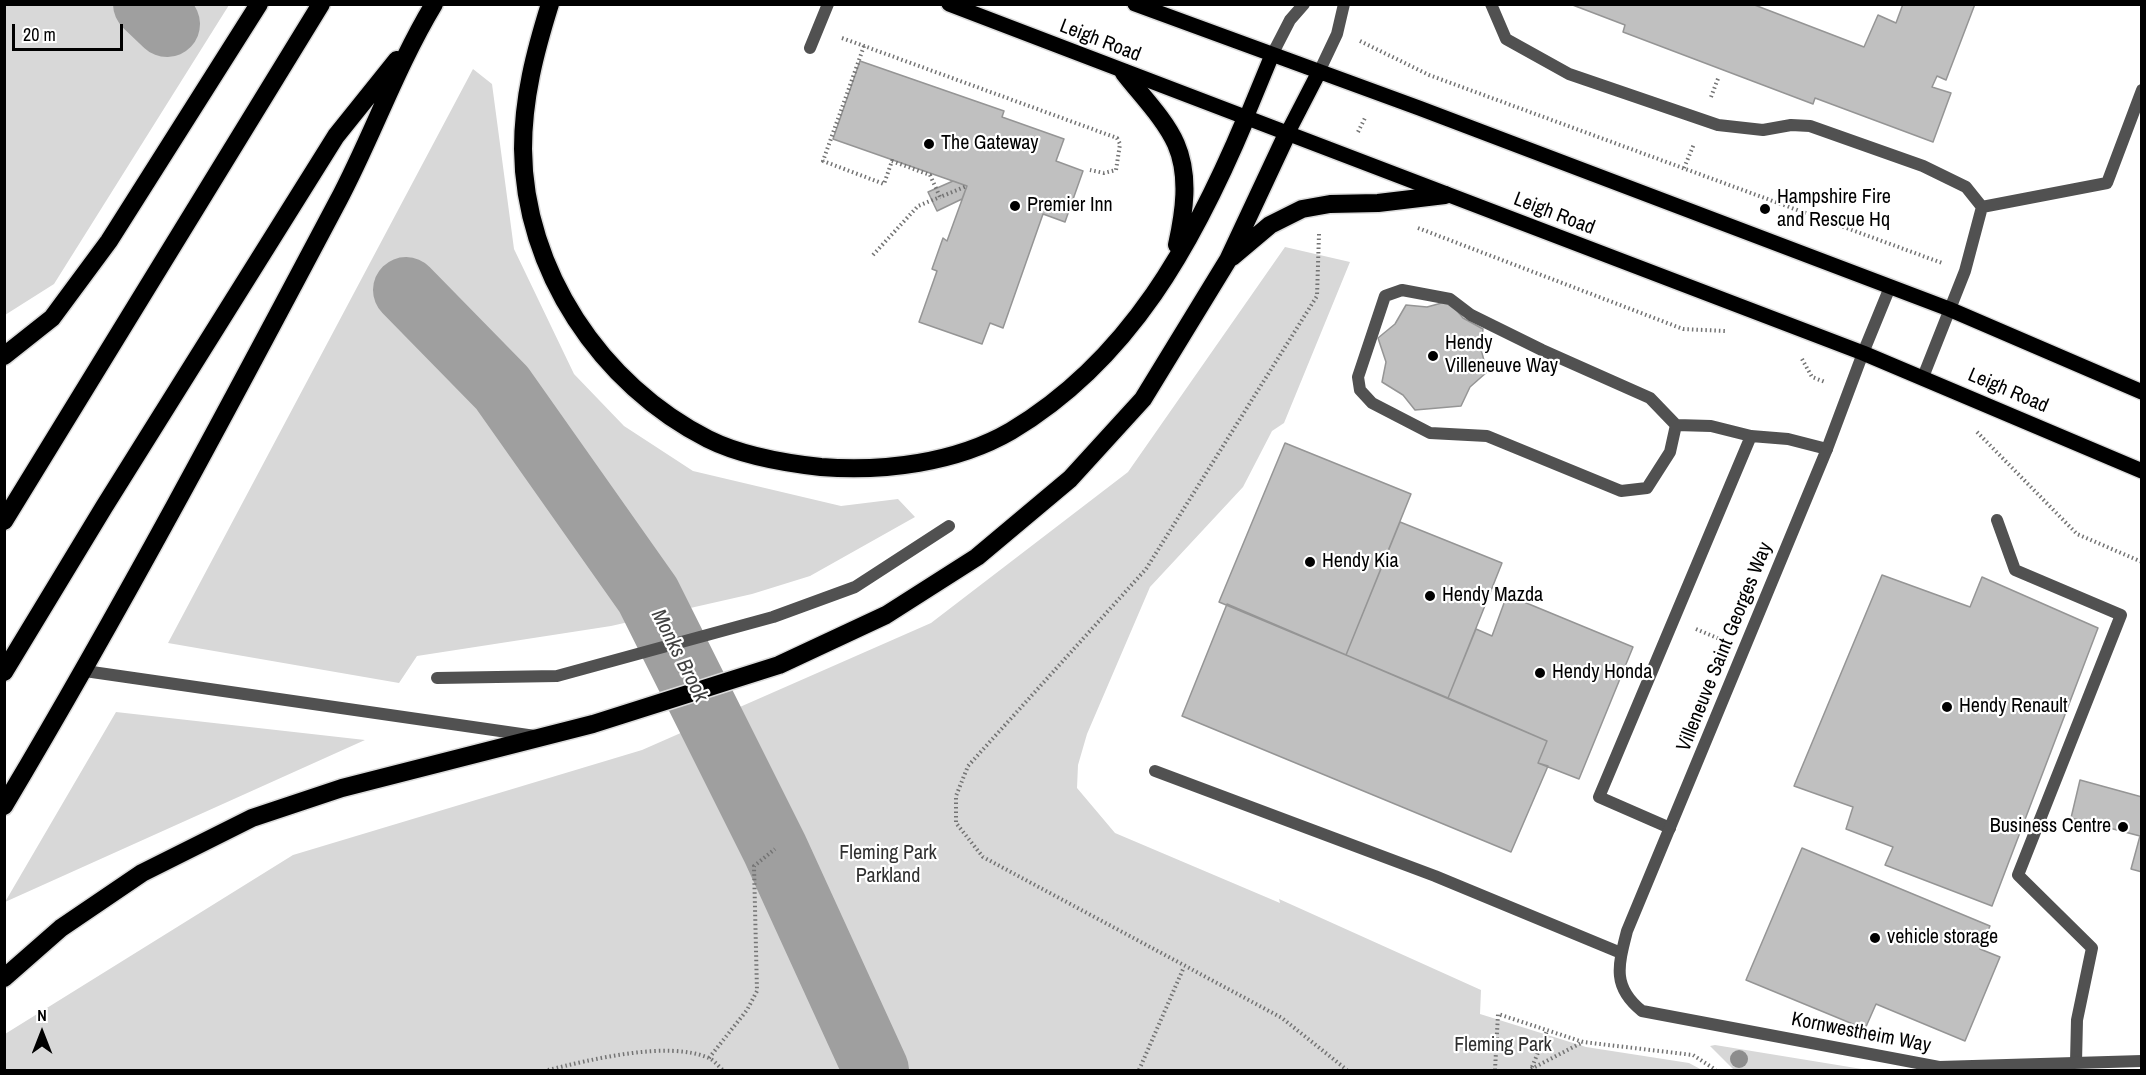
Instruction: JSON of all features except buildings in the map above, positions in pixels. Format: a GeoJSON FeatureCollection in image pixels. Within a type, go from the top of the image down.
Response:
{"type":"FeatureCollection","features":[{"type":"Feature","properties":{"kind":"highway"},"geometry":{"type":"LineString","coordinates":[[4,356],[52,318],[109,241],[259,4]]}},
{"type":"Feature","properties":{"kind":"highway"},"geometry":{"type":"LineString","coordinates":[[4,521],[321,4]]}},
{"type":"Feature","properties":{"kind":"highway"},"geometry":{"type":"LineString","coordinates":[[4,806],[85,671],[150,554],[365,149],[413,40],[434,4]]}},
{"type":"Feature","properties":{"kind":"highway"},"geometry":{"type":"LineString","coordinates":[[550,4],[532,62],[524,122],[523,151],[529,199],[540,245],[557,287],[579,327],[621,376],[664,414],[711,441],[784,463],[845,469],[891,467],[957,454],[1009,433],[1054,402],[1100,363],[1138,319],[1219,182],[1246,118]]}},
{"type":"Feature","properties":{"kind":"highway"},"geometry":{"type":"LineString","coordinates":[[4,672],[104,507],[336,136],[413,40]]}},
{"type":"Feature","properties":{"kind":"highway"},"geometry":{"type":"LineString","coordinates":[[1124,72],[1176,144],[1183,174],[1185,208],[1174,261]]}},
{"type":"Feature","properties":{"kind":"highway"},"geometry":{"type":"LineString","coordinates":[[4,978],[61,928],[142,873],[252,818],[342,788],[594,724],[779,665],[886,615],[976,557],[1070,479],[1143,399],[1228,260],[1287,134]]}},
{"type":"Feature","properties":{"kind":"highway"},"geometry":{"type":"LineString","coordinates":[[1228,260],[1270,225],[1302,209],[1330,204],[1445,195]]}},
{"type":"Feature","properties":{"kind":"main road","name":"Leigh Road"},"geometry":{"type":"LineString","coordinates":[[949,4],[1863,353],[2142,471]]}},
{"type":"Feature","properties":{"kind":"main road"},"geometry":{"type":"LineString","coordinates":[[1135,4],[1949,309],[2142,392]]}},
{"type":"Feature","properties":{"kind":"main road"},"geometry":{"type":"LineString","coordinates":[[1246,118],[1272,55]]}},
{"type":"Feature","properties":{"kind":"main road"},"geometry":{"type":"LineString","coordinates":[[1287,134],[1319,72]]}},
{"type":"Feature","properties":{"kind":"street"},"geometry":{"type":"LineString","coordinates":[[810,48],[828,4]]}},
{"type":"Feature","properties":{"kind":"street"},"geometry":{"type":"LineString","coordinates":[[1272,55],[1290,20],[1304,4]]}},
{"type":"Feature","properties":{"kind":"street"},"geometry":{"type":"LineString","coordinates":[[1319,72],[1338,34],[1344,4]]}},
{"type":"Feature","properties":{"kind":"street"},"geometry":{"type":"LineString","coordinates":[[1491,4],[1506,39],[1569,74],[1718,125],[1763,130],[1791,125],[1810,126],[1923,166],[1966,187],[1982,207]]}},
{"type":"Feature","properties":{"kind":"street"},"geometry":{"type":"LineString","coordinates":[[1982,207],[2108,183],[2142,90]]}},
{"type":"Feature","properties":{"kind":"street"},"geometry":{"type":"LineString","coordinates":[[1923,377],[1965,271],[1982,207]]}},
{"type":"Feature","properties":{"kind":"street","name":"Villeneuve Saint Georges Way"},"geometry":{"type":"LineString","coordinates":[[1621,953],[1627,931],[1745,650],[1850,392],[1890,287]]}},
{"type":"Feature","properties":{"kind":"street"},"geometry":{"type":"LineString","coordinates":[[1676,425],[1670,452],[1647,488],[1621,491],[1487,436],[1430,433],[1372,402],[1360,390],[1358,377],[1385,296],[1402,290],[1450,299],[1472,315],[1542,350],[1650,398],[1676,425],[1711,426],[1751,436],[1788,439],[1827,449]]}},
{"type":"Feature","properties":{"kind":"street"},"geometry":{"type":"LineString","coordinates":[[1670,828],[1599,797],[1751,436]]}},
{"type":"Feature","properties":{"kind":"street"},"geometry":{"type":"LineString","coordinates":[[1997,520],[2015,570],[2121,615],[2018,875],[2092,948],[2077,1020],[2076,1062]]}},
{"type":"Feature","properties":{"kind":"street"},"geometry":{"type":"LineString","coordinates":[[437,678],[557,676],[608,664],[773,617],[855,587],[949,526]]}},
{"type":"Feature","properties":{"kind":"street"},"geometry":{"type":"LineString","coordinates":[[85,671],[542,737]]}},
{"type":"Feature","properties":{"kind":"street"},"geometry":{"type":"LineString","coordinates":[[1155,771],[1435,876],[1621,953]]}},
{"type":"Feature","properties":{"kind":"street","name":"Kornwestheim Way"},"geometry":{"type":"LineString","coordinates":[[1621,953],[1620,977],[1625,998],[1642,1011],[1939,1067],[2142,1061]]}},
{"type":"Feature","properties":{"kind":"path"},"geometry":{"type":"LineString","coordinates":[[819,30],[1118,138],[1119,151],[1116,170],[1104,173],[1090,170]]}},
{"type":"Feature","properties":{"kind":"path"},"geometry":{"type":"LineString","coordinates":[[1362,42],[1429,75],[1965,271]]}},
{"type":"Feature","properties":{"kind":"path"},"geometry":{"type":"LineString","coordinates":[[864,45],[823,161],[884,184],[892,161],[930,175],[940,197]]}},
{"type":"Feature","properties":{"kind":"path"},"geometry":{"type":"LineString","coordinates":[[873,255],[918,206],[967,186]]}},
{"type":"Feature","properties":{"kind":"path"},"geometry":{"type":"LineString","coordinates":[[1406,225],[1429,231],[1683,329],[1728,331]]}},
{"type":"Feature","properties":{"kind":"path"},"geometry":{"type":"LineString","coordinates":[[1320,230],[1317,296],[1146,569],[968,766],[956,796],[956,823],[984,857],[1185,968],[1282,1018],[1347,1071]]}},
{"type":"Feature","properties":{"kind":"path"},"geometry":{"type":"LineString","coordinates":[[1796,349],[1812,377],[1850,392]]}},
{"type":"Feature","properties":{"kind":"path"},"geometry":{"type":"LineString","coordinates":[[1970,425],[2077,534],[2142,562]]}},
{"type":"Feature","properties":{"kind":"path"},"geometry":{"type":"LineString","coordinates":[[1673,620],[1745,650]]}},
{"type":"Feature","properties":{"kind":"path"},"geometry":{"type":"LineString","coordinates":[[709,1058],[747,1010],[757,991],[754,866],[775,849]]}},
{"type":"Feature","properties":{"kind":"path"},"geometry":{"type":"LineString","coordinates":[[1139,1071],[1185,968]]}},
{"type":"Feature","properties":{"kind":"path"},"geometry":{"type":"LineString","coordinates":[[1494,1071],[1498,1014],[1583,1042],[1693,1055],[1716,1071]]}},
{"type":"Feature","properties":{"kind":"path"},"geometry":{"type":"LineString","coordinates":[[1530,1070],[1547,1031]]}},
{"type":"Feature","properties":{"kind":"path"},"geometry":{"type":"LineString","coordinates":[[1530,1070],[1583,1042]]}},
{"type":"Feature","properties":{"kind":"path"},"geometry":{"type":"LineString","coordinates":[[548,1071],[597,1058],[669,1050],[709,1058],[723,1071]]}},
{"type":"Feature","properties":{"kind":"green space"},"geometry":{"type":"Polygon","coordinates":[[[5,4],[229,5],[54,284],[5,315],[5,4]]]}},
{"type":"Feature","properties":{"kind":"green space"},"geometry":{"type":"Polygon","coordinates":[[[473,69],[492,84],[514,249],[574,374],[624,426],[693,471],[841,506],[898,499],[915,517],[810,576],[752,594],[611,626],[417,656],[399,683],[168,643],[473,69]]]}},
{"type":"Feature","properties":{"kind":"green space","name":"Fleming Park Parkland"},"geometry":{"type":"Polygon","coordinates":[[[1285,247],[1350,262],[1284,423],[1272,431],[1243,487],[1150,587],[1087,734],[1078,765],[1077,788],[1115,833],[1280,903],[1279,899],[1481,990],[1480,1014],[1586,1047],[1689,1063],[1702,1070],[5,1070],[5,1034],[293,855],[642,750],[931,623],[1128,472],[1285,247]]]}},
{"type":"Feature","properties":{"kind":"green space"},"geometry":{"type":"Polygon","coordinates":[[[116,712],[365,740],[5,902],[116,712]]]}},
{"type":"Feature","properties":{"kind":"green space"},"geometry":{"type":"Polygon","coordinates":[[[1710,1046],[1868,1070],[1734,1070],[1710,1046]]]}},
{"type":"Feature","properties":{"kind":"waterway"},"geometry":{"type":"LineString","coordinates":[[146,4],[167,24]]}},
{"type":"Feature","properties":{"kind":"waterway","name":"Monks Brook"},"geometry":{"type":"LineString","coordinates":[[406,290],[502,388],[648,595],[775,849],[876,1070]]}},
{"type":"Feature","properties":{"kind":"place","name":"The Gateway"},"geometry":{"type":"Point","coordinates":[929,144]}},
{"type":"Feature","properties":{"kind":"place","name":"Premier Inn"},"geometry":{"type":"Point","coordinates":[1015,206]}},
{"type":"Feature","properties":{"kind":"place","name":"Hampshire Fire and Rescue Hq"},"geometry":{"type":"Point","coordinates":[1765,209]}},
{"type":"Feature","properties":{"kind":"place","name":"Hendy Villeneuve Way"},"geometry":{"type":"Point","coordinates":[1433,356]}},
{"type":"Feature","properties":{"kind":"place","name":"Hendy Kia"},"geometry":{"type":"Point","coordinates":[1310,562]}},
{"type":"Feature","properties":{"kind":"place","name":"Hendy Mazda"},"geometry":{"type":"Point","coordinates":[1430,596]}},
{"type":"Feature","properties":{"kind":"place","name":"Hendy Honda"},"geometry":{"type":"Point","coordinates":[1540,673]}},
{"type":"Feature","properties":{"kind":"place","name":"Hendy Renault"},"geometry":{"type":"Point","coordinates":[1947,707]}},
{"type":"Feature","properties":{"kind":"place","name":"Business Centre"},"geometry":{"type":"Point","coordinates":[2123,827]}},
{"type":"Feature","properties":{"kind":"place","name":"vehicle storage"},"geometry":{"type":"Point","coordinates":[1875,938]}},
{"type":"Feature","properties":{"kind":"park label","name":"Fleming Park"},"geometry":{"type":"Point","coordinates":[1503,1046]}}]}
